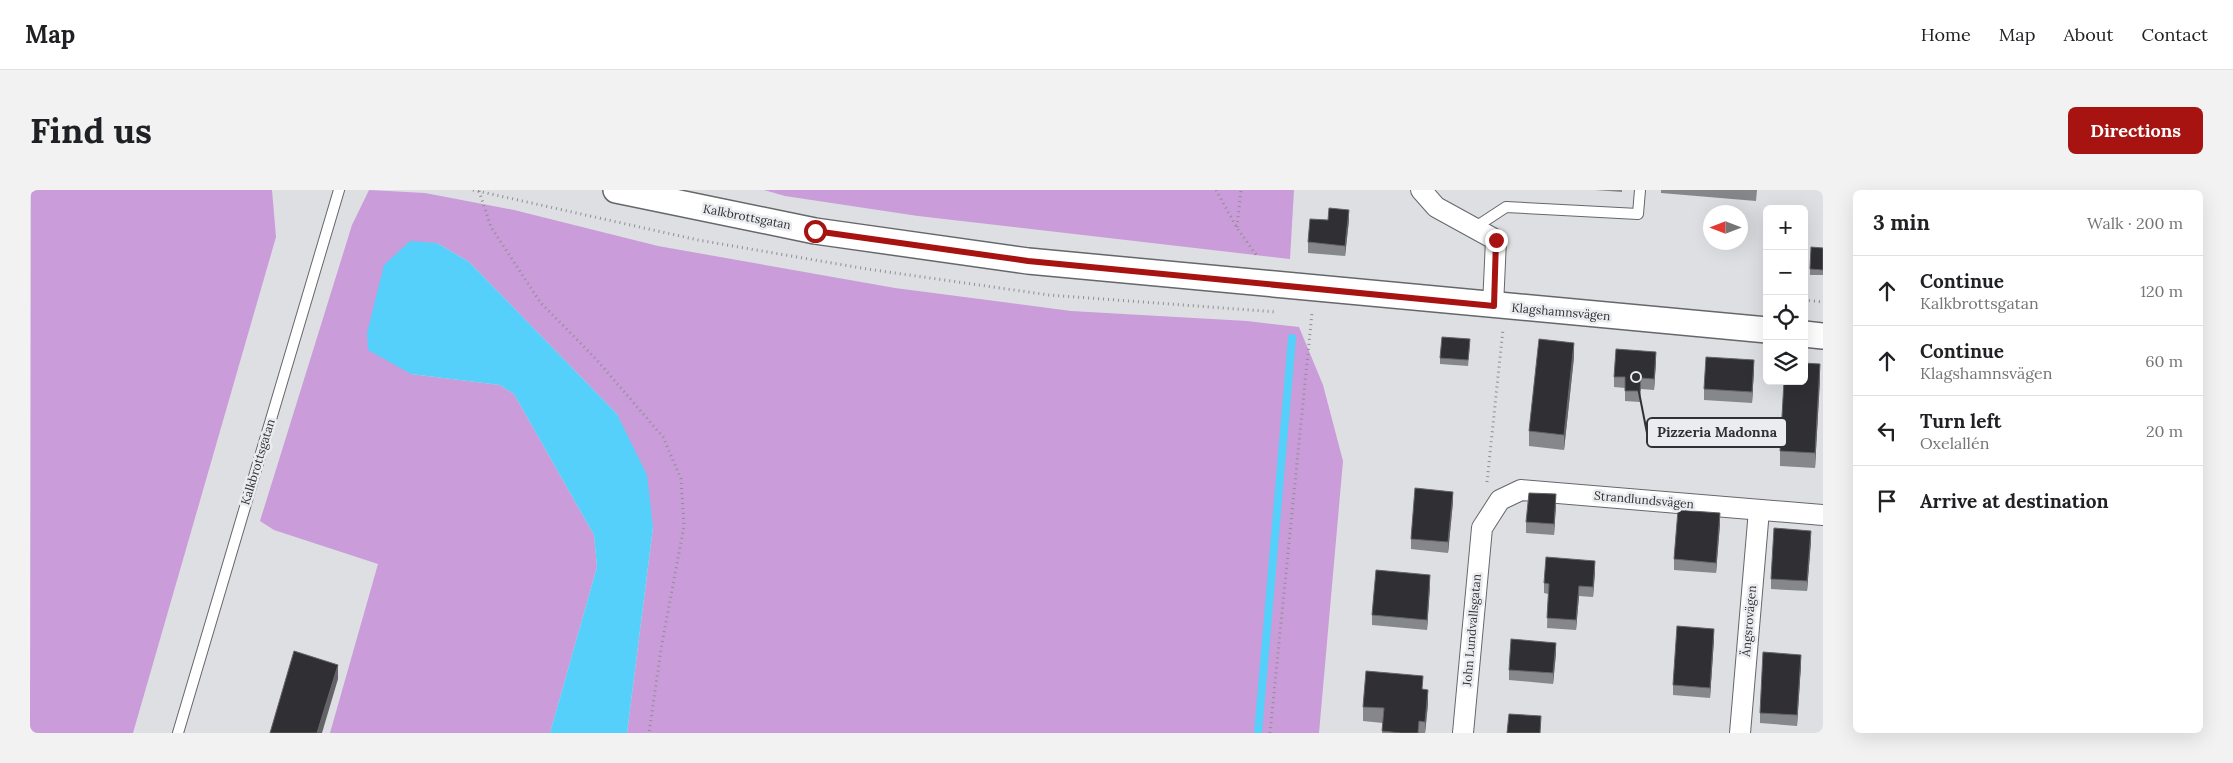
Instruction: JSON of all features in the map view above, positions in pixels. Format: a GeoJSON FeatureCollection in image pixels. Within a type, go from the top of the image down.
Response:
{"type":"FeatureCollection","features":[{"type":"Feature","properties":{"kind":"street","name":"Kalkbrottsgatan"},"geometry":{"type":"LineString","coordinates":[[616,190],[815,231],[1028,261],[1266,285]]}},
{"type":"Feature","properties":{"kind":"street"},"geometry":{"type":"LineString","coordinates":[[1421,190],[1436,207],[1496,240],[1499,316]]}},
{"type":"Feature","properties":{"kind":"street","name":"Klagshamnsvägen"},"geometry":{"type":"LineString","coordinates":[[1266,285],[1499,316],[1763,330]]}},
{"type":"Feature","properties":{"kind":"street"},"geometry":{"type":"LineString","coordinates":[[1808,334],[1823,336]]}},
{"type":"Feature","properties":{"kind":"street","name":"Strandlundsvägen"},"geometry":{"type":"LineString","coordinates":[[1482,528],[1500,500],[1521,490],[1823,515]]}},
{"type":"Feature","properties":{"kind":"street","name":"Ängsrovägen"},"geometry":{"type":"LineString","coordinates":[[1740,733],[1759,510]]}},
{"type":"Feature","properties":{"kind":"street","name":"John Lundvallsgatan"},"geometry":{"type":"LineString","coordinates":[[1463,733],[1482,528]]}},
{"type":"Feature","properties":{"kind":"lane","name":"Kalkbrottsgatan"},"geometry":{"type":"LineString","coordinates":[[178,733],[339,190]]}},
{"type":"Feature","properties":{"kind":"lane"},"geometry":{"type":"LineString","coordinates":[[1474,228],[1506,207],[1638,214],[1640,190]]}},
{"type":"Feature","properties":{"kind":"path"},"geometry":{"type":"LineString","coordinates":[[1216,190],[1237,228],[1258,257]]}},
{"type":"Feature","properties":{"kind":"path"},"geometry":{"type":"LineString","coordinates":[[1237,228],[1241,190]]}},
{"type":"Feature","properties":{"kind":"path"},"geometry":{"type":"LineString","coordinates":[[479,191],[492,227],[540,302],[596,359],[663,437],[681,479],[684,526],[661,649],[649,733]]}},
{"type":"Feature","properties":{"kind":"path"},"geometry":{"type":"LineString","coordinates":[[1808,300],[1823,302]]}},
{"type":"Feature","properties":{"kind":"path"},"geometry":{"type":"LineString","coordinates":[[1270,733],[1312,313]]}},
{"type":"Feature","properties":{"kind":"path"},"geometry":{"type":"LineString","coordinates":[[1486,489],[1499,316]]}},
{"type":"Feature","properties":{"kind":"shaded area"},"geometry":{"type":"Polygon","coordinates":[[[31,190],[272,190],[276,237],[133,733],[30,733],[31,190]]]}},
{"type":"Feature","properties":{"kind":"shaded area"},"geometry":{"type":"Polygon","coordinates":[[[369,190],[425,193],[514,210],[658,246],[895,288],[1071,311],[1247,321],[1299,327],[1323,385],[1343,461],[1319,733],[627,733],[653,527],[617,414],[469,262],[437,243],[411,374],[500,385],[514,394],[594,535],[597,567],[550,733],[330,733],[378,564],[274,530],[260,521],[352,225],[369,190]]]}},
{"type":"Feature","properties":{"kind":"shaded area"},"geometry":{"type":"Polygon","coordinates":[[[764,190],[1294,190],[1290,259],[918,216],[785,196],[764,190]]]}},
{"type":"Feature","properties":{"kind":"water"},"geometry":{"type":"Polygon","coordinates":[[[410,241],[437,243],[469,262],[617,414],[647,475],[653,527],[627,733],[550,733],[597,567],[594,535],[514,394],[500,385],[411,374],[368,350],[367,333],[384,265],[410,241]]]}},
{"type":"Feature","properties":{"kind":"building"},"geometry":{"type":"Polygon","coordinates":[[[1329,208],[1349,210],[1345,246],[1308,242],[1310,219],[1328,220],[1329,208]]]}},
{"type":"Feature","properties":{"kind":"building"},"geometry":{"type":"Polygon","coordinates":[[[1811,247],[1823,248],[1823,270],[1810,269],[1811,247]]]}},
{"type":"Feature","properties":{"kind":"building"},"geometry":{"type":"Polygon","coordinates":[[[1442,337],[1470,339],[1468,360],[1440,358],[1442,337]]]}},
{"type":"Feature","properties":{"kind":"building"},"geometry":{"type":"Polygon","coordinates":[[[1539,339],[1574,343],[1564,435],[1529,431],[1539,339]]]}},
{"type":"Feature","properties":{"kind":"building"},"geometry":{"type":"Polygon","coordinates":[[[1616,349],[1656,352],[1654,379],[1641,378],[1640,391],[1625,391],[1625,377],[1614,377],[1616,349]]]}},
{"type":"Feature","properties":{"kind":"building"},"geometry":{"type":"Polygon","coordinates":[[[1706,357],[1754,360],[1752,392],[1704,389],[1706,357]]]}},
{"type":"Feature","properties":{"kind":"building"},"geometry":{"type":"Polygon","coordinates":[[[1808,363],[1820,364],[1815,453],[1780,451],[1784,385],[1808,385],[1808,363]]]}},
{"type":"Feature","properties":{"kind":"building"},"geometry":{"type":"Polygon","coordinates":[[[1415,488],[1453,492],[1448,542],[1411,539],[1415,488]]]}},
{"type":"Feature","properties":{"kind":"building"},"geometry":{"type":"Polygon","coordinates":[[[1529,493],[1556,494],[1554,524],[1526,522],[1529,493]]]}},
{"type":"Feature","properties":{"kind":"building"},"geometry":{"type":"Polygon","coordinates":[[[1678,510],[1720,513],[1716,563],[1674,559],[1678,510]]]}},
{"type":"Feature","properties":{"kind":"building"},"geometry":{"type":"Polygon","coordinates":[[[1774,528],[1811,531],[1807,581],[1771,579],[1774,528]]]}},
{"type":"Feature","properties":{"kind":"building"},"geometry":{"type":"Polygon","coordinates":[[[1546,557],[1595,561],[1593,587],[1579,586],[1576,620],[1547,618],[1549,584],[1544,583],[1546,557]]]}},
{"type":"Feature","properties":{"kind":"building"},"geometry":{"type":"Polygon","coordinates":[[[1376,570],[1430,575],[1427,620],[1372,615],[1376,570]]]}},
{"type":"Feature","properties":{"kind":"building"},"geometry":{"type":"Polygon","coordinates":[[[1677,626],[1714,629],[1710,688],[1673,685],[1677,626]]]}},
{"type":"Feature","properties":{"kind":"building"},"geometry":{"type":"Polygon","coordinates":[[[1511,639],[1556,643],[1553,673],[1509,670],[1511,639]]]}},
{"type":"Feature","properties":{"kind":"building"},"geometry":{"type":"Polygon","coordinates":[[[294,651],[338,665],[317,733],[270,733],[294,651]]]}},
{"type":"Feature","properties":{"kind":"building"},"geometry":{"type":"Polygon","coordinates":[[[1763,652],[1801,655],[1797,715],[1760,713],[1763,652]]]}},
{"type":"Feature","properties":{"kind":"building"},"geometry":{"type":"Polygon","coordinates":[[[1366,671],[1423,676],[1422,689],[1428,690],[1425,722],[1419,721],[1418,733],[1382,731],[1384,708],[1363,707],[1366,671]]]}},
{"type":"Feature","properties":{"kind":"building"},"geometry":{"type":"Polygon","coordinates":[[[1509,714],[1541,716],[1540,733],[1507,733],[1509,714]]]}},
{"type":"Feature","properties":{"kind":"waterway"},"geometry":{"type":"LineString","coordinates":[[1258,733],[1292,338]]}},
{"type":"Feature","properties":{"kind":"place","name":"Pizzeria Madonna"},"geometry":{"type":"Point","coordinates":[1636,377]}},
{"type":"Feature","properties":{"kind":"route"},"geometry":{"type":"LineString","coordinates":[[815,231],[1028,261],[1494,306],[1496,240]]}}]}
